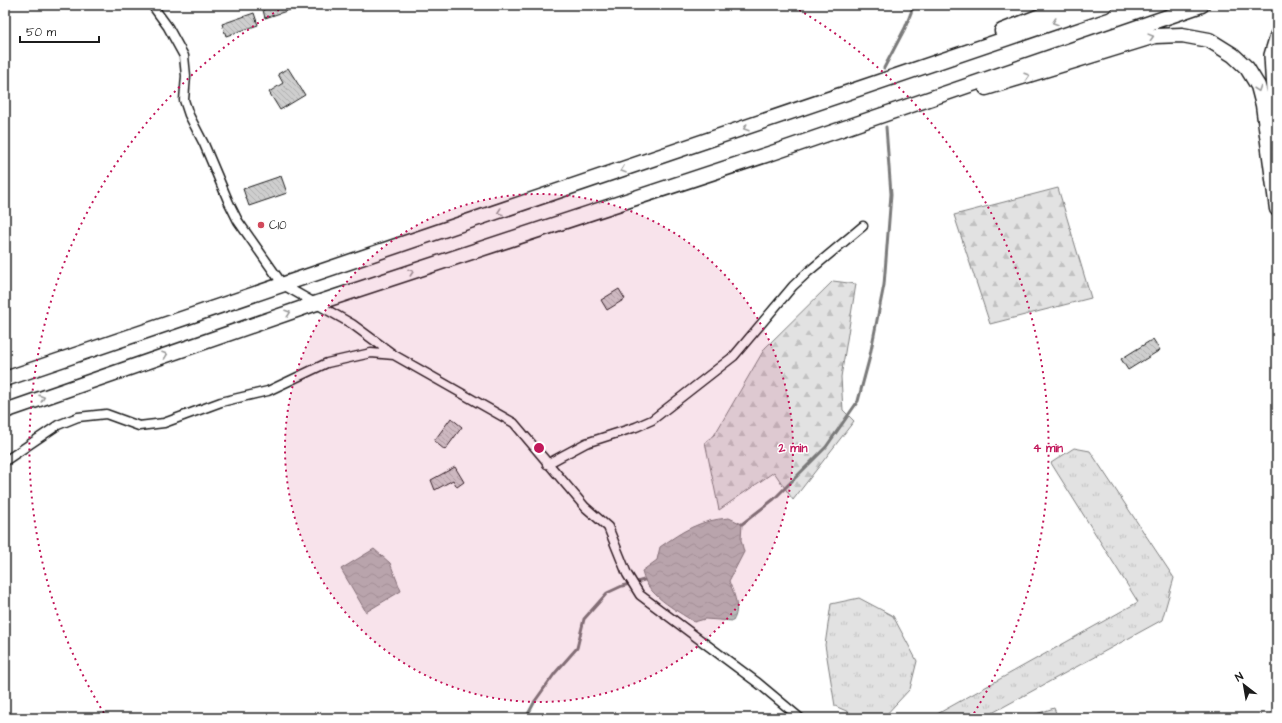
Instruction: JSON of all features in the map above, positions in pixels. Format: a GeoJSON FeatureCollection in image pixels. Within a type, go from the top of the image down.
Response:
{"type":"FeatureCollection","features":[{"type":"Feature","properties":{"kind":"highway"},"geometry":{"type":"LineString","coordinates":[[769,121],[1068,5]]}},
{"type":"Feature","properties":{"kind":"highway"},"geometry":{"type":"LineString","coordinates":[[5,379],[769,121],[1105,5]]}},
{"type":"Feature","properties":{"kind":"highway"},"geometry":{"type":"LineString","coordinates":[[5,411],[314,304],[775,152],[1202,5]]}},
{"type":"Feature","properties":{"kind":"highway"},"geometry":{"type":"LineString","coordinates":[[775,152],[1155,36],[1182,34],[1209,40],[1233,55],[1247,68],[1258,86],[1263,105],[1277,209]]}},
{"type":"Feature","properties":{"kind":"main road"},"geometry":{"type":"LineString","coordinates":[[1277,35],[1271,55],[1277,166]]}},
{"type":"Feature","properties":{"kind":"street"},"geometry":{"type":"LineString","coordinates":[[152,5],[168,27],[184,56],[186,76],[184,100],[189,115],[204,144],[229,203],[238,221],[283,286],[352,324],[394,355],[514,423],[547,464],[585,507],[608,527],[627,574],[640,595],[758,683],[800,718]]}},
{"type":"Feature","properties":{"kind":"street"},"geometry":{"type":"LineString","coordinates":[[547,464],[586,443],[636,427],[652,420],[734,356],[793,286],[863,226]]}},
{"type":"Feature","properties":{"kind":"street"},"geometry":{"type":"LineString","coordinates":[[5,461],[58,425],[78,417],[106,414],[139,426],[164,423],[221,402],[268,391],[327,363],[371,353],[394,355]]}},
{"type":"Feature","properties":{"kind":"green space"},"geometry":{"type":"Polygon","coordinates":[[[1058,188],[1091,298],[990,324],[954,215],[1058,188]]]}},
{"type":"Feature","properties":{"kind":"green space"},"geometry":{"type":"Polygon","coordinates":[[[833,281],[856,284],[841,377],[843,410],[854,421],[793,500],[774,472],[719,510],[705,442],[715,434],[765,348],[833,281]]]}},
{"type":"Feature","properties":{"kind":"green space"},"geometry":{"type":"Polygon","coordinates":[[[1074,448],[1090,451],[1174,578],[1162,620],[983,718],[930,718],[1138,602],[1051,463],[1074,448]]]}},
{"type":"Feature","properties":{"kind":"green space"},"geometry":{"type":"Polygon","coordinates":[[[859,598],[893,616],[917,661],[910,689],[883,718],[862,718],[835,706],[825,645],[831,604],[859,598]]]}},
{"type":"Feature","properties":{"kind":"green space"},"geometry":{"type":"Polygon","coordinates":[[[1054,708],[1058,718],[1024,718],[1054,708]]]}},
{"type":"Feature","properties":{"kind":"water"},"geometry":{"type":"Polygon","coordinates":[[[729,518],[742,524],[741,540],[744,552],[729,581],[737,606],[735,616],[733,621],[705,619],[694,622],[662,601],[649,587],[642,571],[657,560],[660,547],[676,536],[700,524],[718,519],[729,518]]]}},
{"type":"Feature","properties":{"kind":"water"},"geometry":{"type":"Polygon","coordinates":[[[374,549],[390,563],[401,591],[366,612],[341,569],[374,549]]]}},
{"type":"Feature","properties":{"kind":"building"},"geometry":{"type":"Polygon","coordinates":[[[277,5],[299,5],[299,7],[265,18],[263,10],[277,5]]]}},
{"type":"Feature","properties":{"kind":"building"},"geometry":{"type":"Polygon","coordinates":[[[254,13],[258,25],[226,36],[222,24],[254,13]]]}},
{"type":"Feature","properties":{"kind":"building"},"geometry":{"type":"Polygon","coordinates":[[[288,68],[305,95],[280,110],[269,92],[283,83],[278,74],[288,68]]]}},
{"type":"Feature","properties":{"kind":"building"},"geometry":{"type":"Polygon","coordinates":[[[281,176],[287,193],[249,206],[243,189],[281,176]]]}},
{"type":"Feature","properties":{"kind":"building"},"geometry":{"type":"Polygon","coordinates":[[[619,289],[625,299],[607,310],[601,300],[619,289]]]}},
{"type":"Feature","properties":{"kind":"building"},"geometry":{"type":"Polygon","coordinates":[[[1153,339],[1160,350],[1128,370],[1121,359],[1153,339]]]}},
{"type":"Feature","properties":{"kind":"building"},"geometry":{"type":"Polygon","coordinates":[[[451,418],[462,427],[445,450],[434,441],[451,418]]]}},
{"type":"Feature","properties":{"kind":"building"},"geometry":{"type":"Polygon","coordinates":[[[455,467],[464,482],[457,487],[453,480],[435,490],[431,480],[455,467]]]}},
{"type":"Feature","properties":{"kind":"waterway"},"geometry":{"type":"LineString","coordinates":[[884,68],[905,28],[914,5]]}},
{"type":"Feature","properties":{"kind":"waterway"},"geometry":{"type":"LineString","coordinates":[[742,524],[774,499],[826,447],[858,401],[869,360],[884,285],[891,194],[886,127]]}},
{"type":"Feature","properties":{"kind":"waterway"},"geometry":{"type":"LineString","coordinates":[[526,718],[535,701],[555,673],[577,648],[584,619],[607,593],[622,586],[644,580]]}},
{"type":"Feature","properties":{"kind":"place","name":"C10"},"geometry":{"type":"Point","coordinates":[261,225]}}]}
